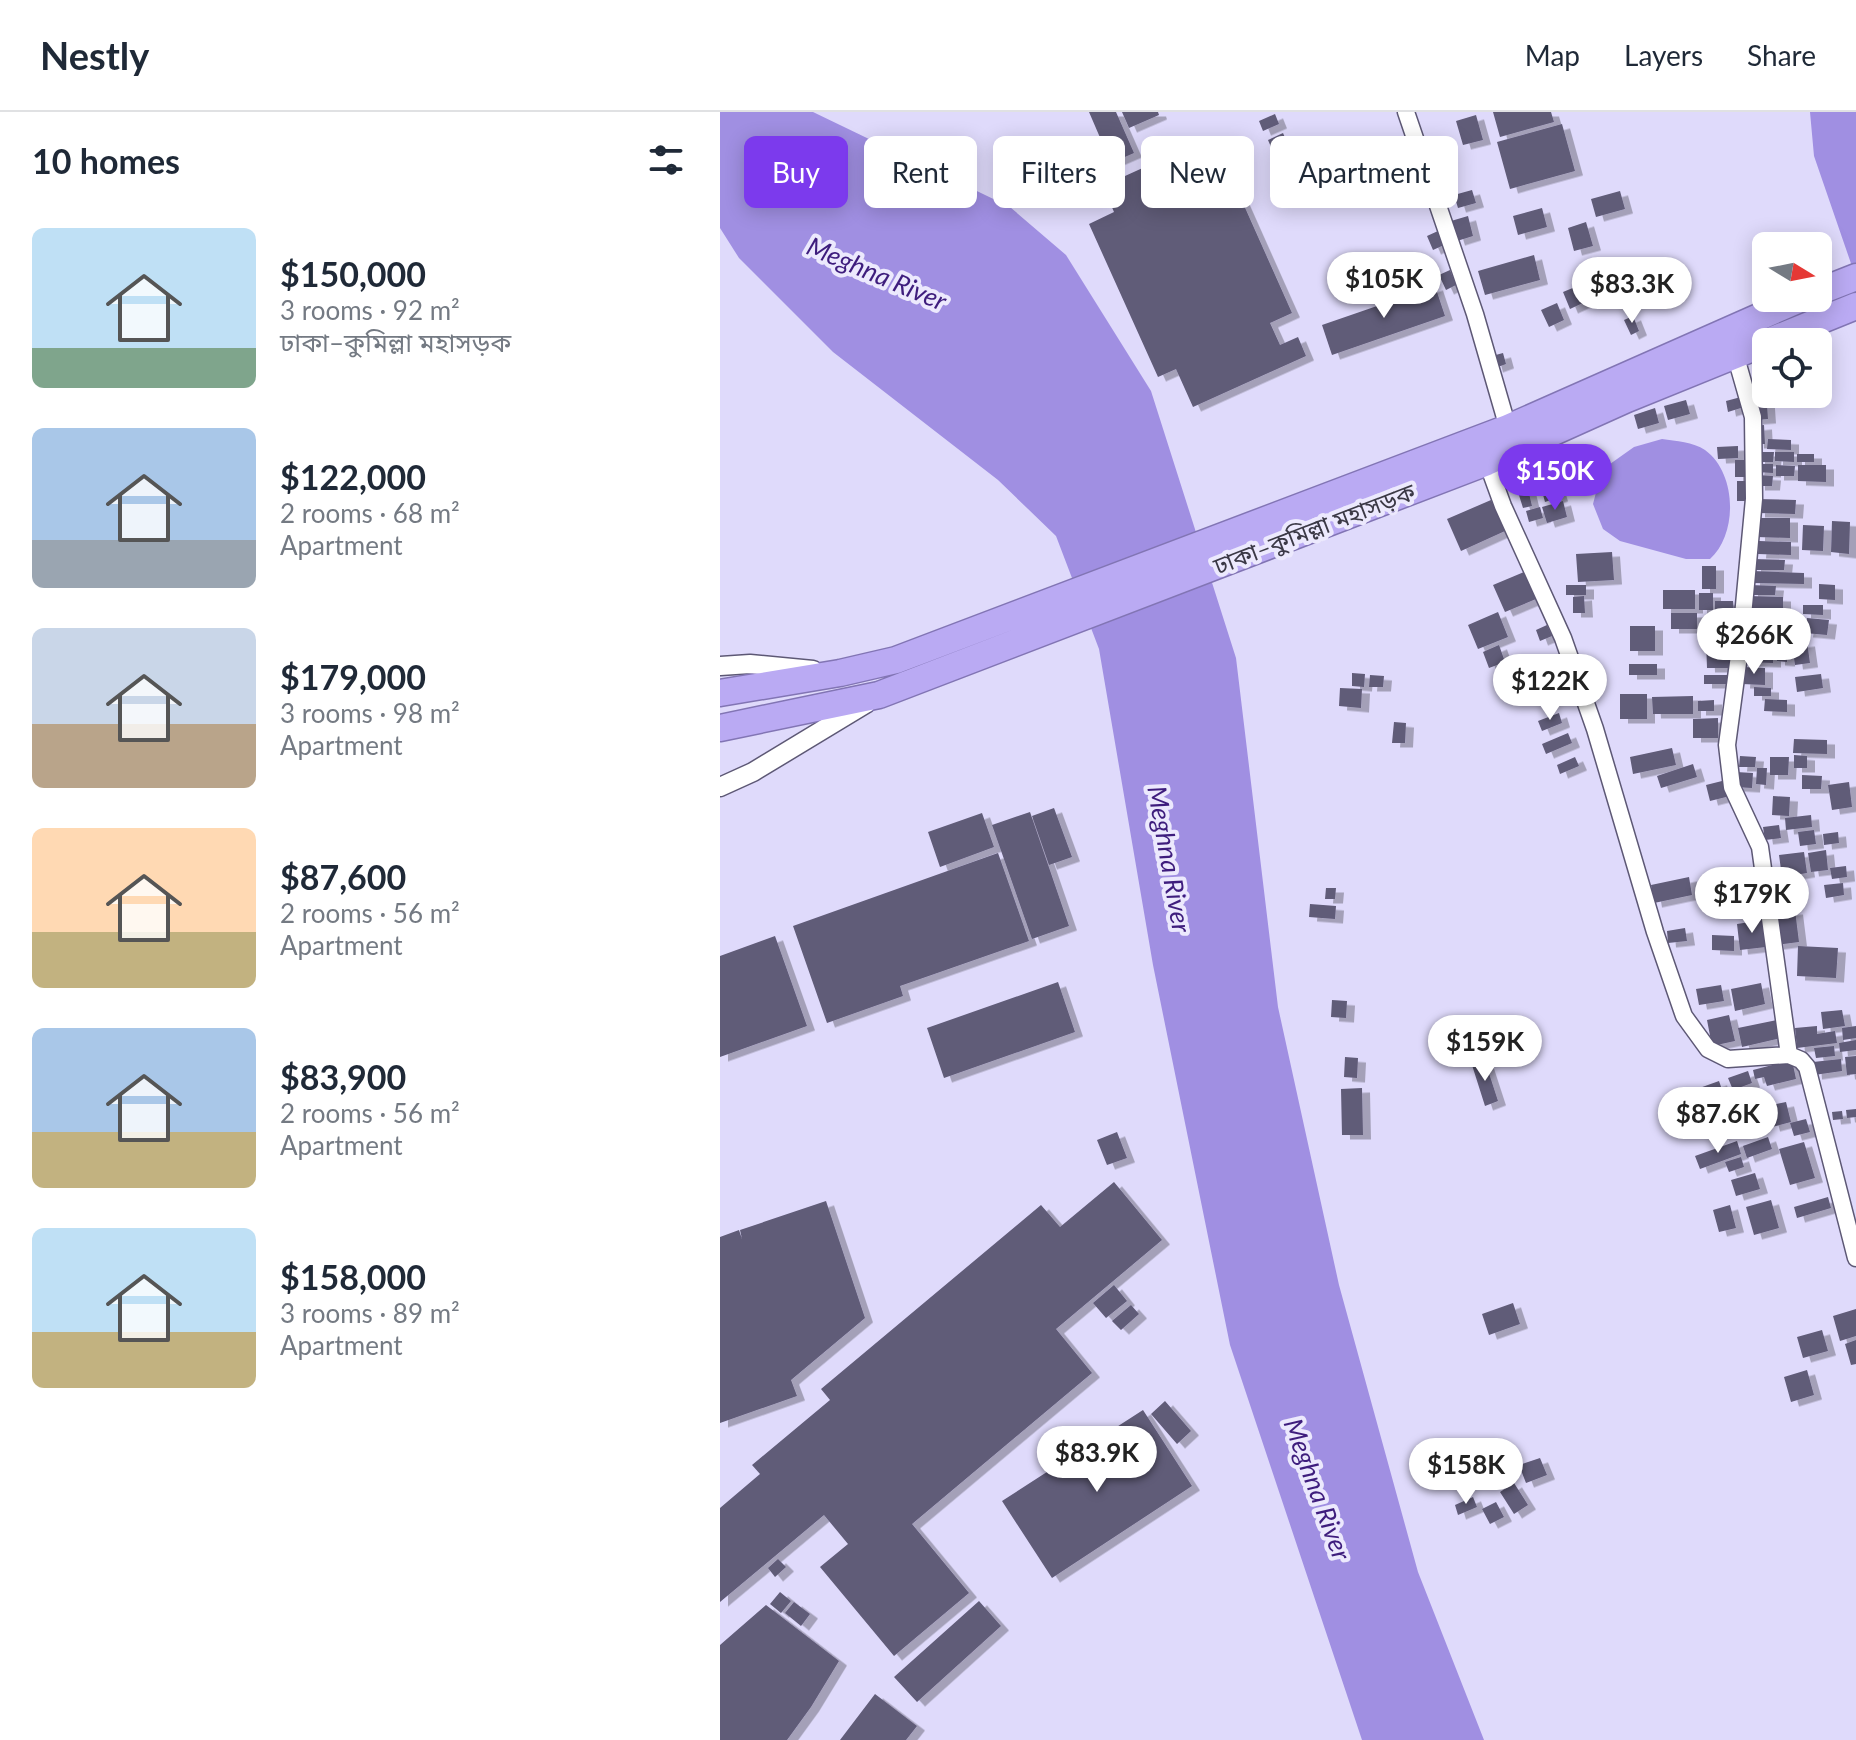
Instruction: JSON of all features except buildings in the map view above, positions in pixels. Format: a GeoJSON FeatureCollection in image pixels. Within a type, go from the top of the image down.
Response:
{"type":"FeatureCollection","features":[{"type":"Feature","properties":{"kind":"highway"},"geometry":{"type":"LineString","coordinates":[[1832,286],[1856,277]]}},
{"type":"Feature","properties":{"kind":"highway","name":"ঢাকা–কুমিল্লা মহাসড়ক"},"geometry":{"type":"LineString","coordinates":[[720,727],[879,695],[1313,515],[1508,428],[1780,320],[1856,306]]}},
{"type":"Feature","properties":{"kind":"highway","name":"ঢাকা–কুমিল্লা মহাসড়ক"},"geometry":{"type":"LineString","coordinates":[[720,693],[840,673],[896,660],[1313,515],[1487,462],[1735,354],[1788,312]]}},
{"type":"Feature","properties":{"kind":"highway","name":"ঢাকা–কুমিল্লা মহাসড়ক"},"geometry":{"type":"LineString","coordinates":[[720,738],[761,719]]}},
{"type":"Feature","properties":{"kind":"street"},"geometry":{"type":"LineString","coordinates":[[1406,112],[1475,314],[1508,428]]}},
{"type":"Feature","properties":{"kind":"street"},"geometry":{"type":"LineString","coordinates":[[1735,354],[1753,417],[1754,499],[1727,745],[1732,787],[1760,847],[1789,1055]]}},
{"type":"Feature","properties":{"kind":"street"},"geometry":{"type":"LineString","coordinates":[[1487,462],[1503,506],[1563,638],[1595,729],[1655,932],[1684,1016],[1708,1049],[1728,1059],[1789,1055],[1801,1060],[1807,1067],[1856,1258]]}},
{"type":"Feature","properties":{"kind":"street"},"geometry":{"type":"LineString","coordinates":[[720,666],[750,664],[840,673]]}},
{"type":"Feature","properties":{"kind":"street"},"geometry":{"type":"LineString","coordinates":[[720,787],[753,772],[879,695]]}},
{"type":"Feature","properties":{"kind":"water","name":"Meghna River"},"geometry":{"type":"Polygon","coordinates":[[[720,112],[813,112],[864,137],[864,208],[977,208],[977,191],[993,199],[993,208],[1011,208],[1066,255],[1151,391],[1236,658],[1278,1007],[1339,1285],[1418,1572],[1484,1740],[1362,1740],[1230,1345],[1153,965],[1099,649],[1056,536],[998,480],[833,352],[739,258],[720,228],[720,112]]]}},
{"type":"Feature","properties":{"kind":"water"},"geometry":{"type":"Polygon","coordinates":[[[1810,112],[1856,112],[1856,278],[1814,156],[1810,112]]]}},
{"type":"Feature","properties":{"kind":"water"},"geometry":{"type":"Polygon","coordinates":[[[1662,439],[1700,447],[1716,460],[1723,473],[1728,488],[1729,520],[1726,535],[1710,559],[1686,559],[1620,541],[1603,529],[1593,504],[1599,481],[1610,464],[1634,447],[1662,439]]]}}]}
